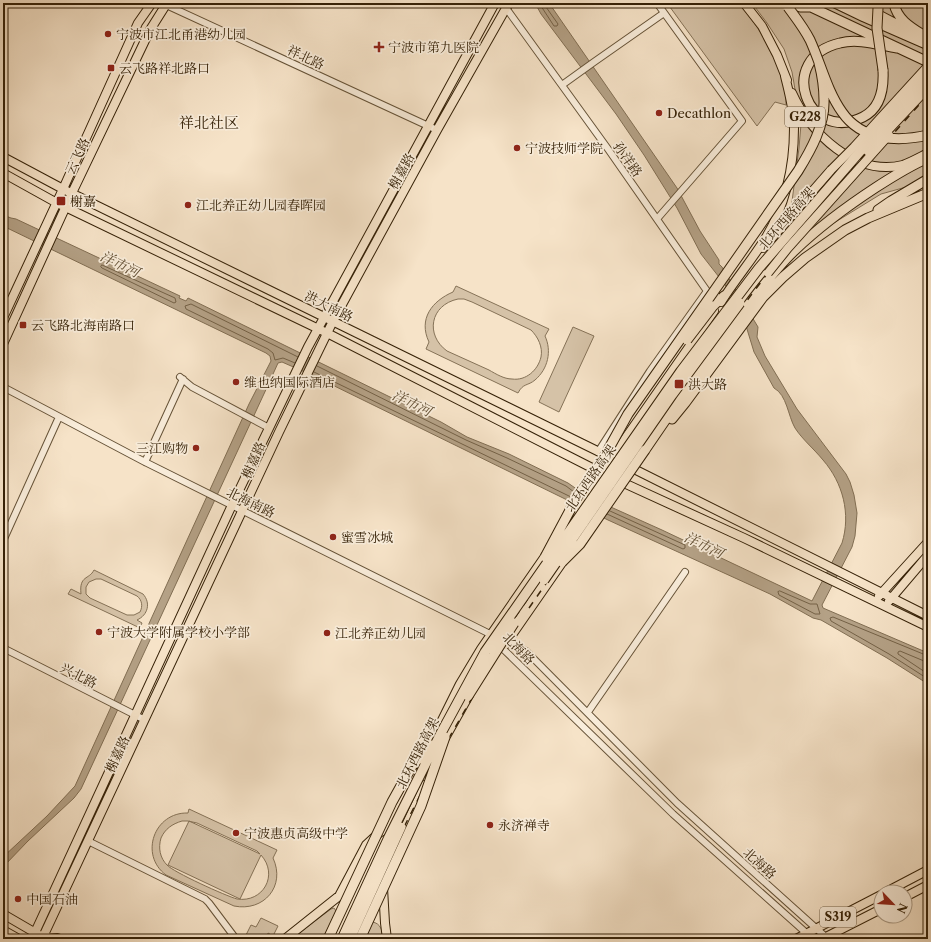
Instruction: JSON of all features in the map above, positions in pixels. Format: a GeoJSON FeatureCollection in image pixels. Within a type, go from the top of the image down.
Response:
{"type":"FeatureCollection","features":[{"type":"Feature","properties":{"kind":"highway"},"geometry":{"type":"LineString","coordinates":[[783,3],[800,23],[810,40],[835,100],[843,113],[855,125],[871,134],[893,139],[911,139],[928,135]]}},
{"type":"Feature","properties":{"kind":"highway"},"geometry":{"type":"LineString","coordinates":[[791,3],[800,7],[808,5],[928,62]]}},
{"type":"Feature","properties":{"kind":"highway"},"geometry":{"type":"LineString","coordinates":[[835,3],[928,45]]}},
{"type":"Feature","properties":{"kind":"highway"},"geometry":{"type":"LineString","coordinates":[[856,3],[928,39]]}},
{"type":"Feature","properties":{"kind":"highway"},"geometry":{"type":"LineString","coordinates":[[879,3],[877,28],[883,70],[884,86],[880,100],[866,115],[855,121],[834,123],[823,118],[809,102],[804,91],[805,70],[812,58],[821,51],[840,42],[850,41],[897,48]]}},
{"type":"Feature","properties":{"kind":"highway"},"geometry":{"type":"LineString","coordinates":[[894,3],[898,16],[910,27],[928,39]]}},
{"type":"Feature","properties":{"kind":"highway"},"geometry":{"type":"LineString","coordinates":[[605,456],[628,414],[811,151],[821,122],[824,101],[819,63]]}},
{"type":"Feature","properties":{"kind":"highway","name":"北环西路高架"},"geometry":{"type":"LineString","coordinates":[[342,939],[389,837],[485,652],[681,371],[759,268],[877,132],[928,77]]}},
{"type":"Feature","properties":{"kind":"highway","name":"北环西路高架"},"geometry":{"type":"LineString","coordinates":[[350,939],[442,736],[483,671],[544,580],[672,395],[764,271],[868,152],[928,87]]}},
{"type":"Feature","properties":{"kind":"highway"},"geometry":{"type":"LineString","coordinates":[[544,580],[580,544],[686,389],[763,286],[793,252],[824,224],[858,199],[896,175],[928,158]]}},
{"type":"Feature","properties":{"kind":"highway"},"geometry":{"type":"LineString","coordinates":[[868,218],[891,201],[925,181]]}},
{"type":"Feature","properties":{"kind":"highway"},"geometry":{"type":"LineString","coordinates":[[645,450],[685,403],[768,292],[783,277],[805,258],[845,230],[868,218],[928,193]]}},
{"type":"Feature","properties":{"kind":"highway"},"geometry":{"type":"LineString","coordinates":[[529,588],[576,499],[690,335],[713,306],[724,296]]}},
{"type":"Feature","properties":{"kind":"highway"},"geometry":{"type":"LineString","coordinates":[[360,939],[432,778],[442,736]]}},
{"type":"Feature","properties":{"kind":"highway"},"geometry":{"type":"LineString","coordinates":[[328,939],[392,802],[412,766],[442,736]]}},
{"type":"Feature","properties":{"kind":"highway"},"geometry":{"type":"LineString","coordinates":[[366,939],[404,855],[413,823]]}},
{"type":"Feature","properties":{"kind":"main road","name":"云飞路"},"geometry":{"type":"LineString","coordinates":[[3,318],[138,23],[153,3]]}},
{"type":"Feature","properties":{"kind":"main road","name":"榭嘉路"},"geometry":{"type":"LineString","coordinates":[[33,936],[230,504],[267,427],[324,317],[495,3]]}},
{"type":"Feature","properties":{"kind":"main road","name":"G228"},"geometry":{"type":"LineString","coordinates":[[744,3],[762,26],[777,55],[793,95],[808,122],[828,142],[854,160],[882,167],[902,165],[928,153]]}},
{"type":"Feature","properties":{"kind":"main road","name":"云飞路"},"geometry":{"type":"LineString","coordinates":[[3,344],[72,193],[150,30],[165,4]]}},
{"type":"Feature","properties":{"kind":"main road","name":"榭嘉路"},"geometry":{"type":"LineString","coordinates":[[44,939],[327,333],[437,130],[507,5]]}},
{"type":"Feature","properties":{"kind":"main road"},"geometry":{"type":"LineString","coordinates":[[337,939],[389,827],[460,684],[491,635],[602,473],[605,456],[742,273],[831,170],[928,66]]}},
{"type":"Feature","properties":{"kind":"main road"},"geometry":{"type":"LineString","coordinates":[[742,273],[765,238],[774,221],[789,180],[794,127],[792,105],[786,76]]}},
{"type":"Feature","properties":{"kind":"main road"},"geometry":{"type":"LineString","coordinates":[[356,939],[410,816],[446,743],[485,674],[618,480],[719,337],[788,248],[928,92]]}},
{"type":"Feature","properties":{"kind":"main road","name":"洪大南路"},"geometry":{"type":"LineString","coordinates":[[3,157],[63,189],[628,466],[881,593]]}},
{"type":"Feature","properties":{"kind":"main road","name":"洪大南路"},"geometry":{"type":"LineString","coordinates":[[3,173],[66,207],[327,333],[602,473],[744,538],[875,602]]}},
{"type":"Feature","properties":{"kind":"main road"},"geometry":{"type":"LineString","coordinates":[[928,542],[881,593],[875,602],[928,627]]}},
{"type":"Feature","properties":{"kind":"main road"},"geometry":{"type":"LineString","coordinates":[[884,606],[928,555]]}},
{"type":"Feature","properties":{"kind":"main road"},"geometry":{"type":"LineString","coordinates":[[881,593],[928,616]]}},
{"type":"Feature","properties":{"kind":"main road"},"geometry":{"type":"LineString","coordinates":[[285,939],[339,896],[366,845],[379,833],[389,827]]}},
{"type":"Feature","properties":{"kind":"main road"},"geometry":{"type":"LineString","coordinates":[[901,884],[928,870]]}},
{"type":"Feature","properties":{"kind":"main road"},"geometry":{"type":"LineString","coordinates":[[383,878],[387,939]]}},
{"type":"Feature","properties":{"kind":"main road"},"geometry":{"type":"LineString","coordinates":[[913,893],[928,885]]}},
{"type":"Feature","properties":{"kind":"main road","name":"S319"},"geometry":{"type":"LineString","coordinates":[[796,939],[873,898]]}},
{"type":"Feature","properties":{"kind":"main road","name":"S319"},"geometry":{"type":"LineString","coordinates":[[825,938],[873,913]]}},
{"type":"Feature","properties":{"kind":"main road"},"geometry":{"type":"LineString","coordinates":[[3,914],[33,936],[44,939],[60,939]]}},
{"type":"Feature","properties":{"kind":"main road"},"geometry":{"type":"LineString","coordinates":[[3,930],[19,939]]}},
{"type":"Feature","properties":{"kind":"street","name":"祥北路"},"geometry":{"type":"LineString","coordinates":[[153,3],[165,4],[437,130]]}},
{"type":"Feature","properties":{"kind":"street"},"geometry":{"type":"LineString","coordinates":[[657,3],[742,121],[657,219]]}},
{"type":"Feature","properties":{"kind":"street","name":"孙洋路"},"geometry":{"type":"LineString","coordinates":[[507,5],[707,291]]}},
{"type":"Feature","properties":{"kind":"street"},"geometry":{"type":"LineString","coordinates":[[562,85],[664,13]]}},
{"type":"Feature","properties":{"kind":"street"},"geometry":{"type":"LineString","coordinates":[[605,456],[650,371],[707,291],[724,296]]}},
{"type":"Feature","properties":{"kind":"street"},"geometry":{"type":"LineString","coordinates":[[145,462],[181,378],[192,387],[267,427]]}},
{"type":"Feature","properties":{"kind":"street","name":"北海南路"},"geometry":{"type":"LineString","coordinates":[[3,386],[145,462],[491,635]]}},
{"type":"Feature","properties":{"kind":"street"},"geometry":{"type":"LineString","coordinates":[[3,541],[59,417]]}},
{"type":"Feature","properties":{"kind":"street"},"geometry":{"type":"LineString","coordinates":[[588,712],[685,572]]}},
{"type":"Feature","properties":{"kind":"street","name":"北海路"},"geometry":{"type":"LineString","coordinates":[[491,635],[508,641],[526,651],[676,803],[816,928],[825,938]]}},
{"type":"Feature","properties":{"kind":"street","name":"北海路"},"geometry":{"type":"LineString","coordinates":[[491,635],[673,814],[813,939]]}},
{"type":"Feature","properties":{"kind":"street","name":"兴北路"},"geometry":{"type":"LineString","coordinates":[[3,648],[145,720]]}},
{"type":"Feature","properties":{"kind":"street"},"geometry":{"type":"LineString","coordinates":[[88,842],[205,899],[236,939]]}},
{"type":"Feature","properties":{"kind":"shaded area"},"geometry":{"type":"Polygon","coordinates":[[[667,3],[738,3],[760,31],[773,53],[785,87],[786,105],[775,102],[757,126],[667,3]]]}},
{"type":"Feature","properties":{"kind":"shaded area"},"geometry":{"type":"Polygon","coordinates":[[[752,3],[928,3],[928,181],[881,194],[824,229],[791,209],[801,124],[792,72],[784,49],[752,3]]]}},
{"type":"Feature","properties":{"kind":"shaded area"},"geometry":{"type":"Polygon","coordinates":[[[456,286],[549,329],[545,336],[548,348],[548,360],[543,371],[535,380],[524,386],[518,393],[426,349],[429,342],[425,326],[426,318],[433,306],[439,300],[453,292],[456,286]],[[464,299],[449,302],[441,307],[436,314],[433,329],[440,344],[447,351],[497,375],[509,379],[522,378],[531,374],[541,357],[539,342],[534,333],[531,330],[464,299]]]}},
{"type":"Feature","properties":{"kind":"shaded area"},"geometry":{"type":"Polygon","coordinates":[[[573,327],[594,336],[559,412],[539,402],[573,327]]]}},
{"type":"Feature","properties":{"kind":"shaded area"},"geometry":{"type":"Polygon","coordinates":[[[94,570],[143,594],[148,605],[144,615],[137,620],[142,623],[140,628],[68,594],[71,589],[81,594],[81,584],[94,570]],[[96,579],[89,582],[86,587],[86,594],[90,598],[127,615],[134,615],[140,612],[142,603],[137,596],[101,579],[96,579]]]}},
{"type":"Feature","properties":{"kind":"shaded area"},"geometry":{"type":"Polygon","coordinates":[[[189,809],[277,850],[273,858],[277,878],[270,895],[255,905],[245,907],[234,906],[166,875],[158,867],[153,857],[152,846],[154,836],[159,827],[166,819],[176,815],[188,813],[189,809]],[[182,821],[167,829],[161,838],[160,849],[161,856],[167,865],[200,884],[240,899],[168,865],[189,821],[182,821]],[[190,821],[260,854],[257,851],[197,823],[190,821]],[[261,855],[240,899],[254,897],[266,886],[268,871],[266,863],[261,855]]]}},
{"type":"Feature","properties":{"kind":"shaded area"},"geometry":{"type":"Polygon","coordinates":[[[334,908],[336,914],[324,939],[291,939],[331,909],[334,908]]]}},
{"type":"Feature","properties":{"kind":"shaded area"},"geometry":{"type":"Polygon","coordinates":[[[261,918],[278,926],[273,936],[268,933],[266,939],[255,939],[246,935],[251,925],[256,927],[261,918]]]}},
{"type":"Feature","properties":{"kind":"shaded area"},"geometry":{"type":"Polygon","coordinates":[[[372,922],[377,924],[382,930],[384,939],[365,939],[372,922]]]}},
{"type":"Feature","properties":{"kind":"water"},"geometry":{"type":"Polygon","coordinates":[[[535,3],[549,3],[677,188],[700,231],[719,260],[719,264],[758,327],[757,337],[765,356],[797,409],[846,474],[850,482],[857,513],[855,536],[852,547],[822,605],[823,608],[928,653],[928,684],[887,658],[821,620],[813,618],[770,594],[608,520],[314,376],[282,362],[278,363],[81,789],[74,798],[28,841],[3,867],[3,857],[47,816],[75,786],[249,404],[271,361],[270,356],[266,353],[3,226],[3,215],[16,219],[180,296],[179,298],[186,301],[188,298],[441,422],[467,437],[509,454],[568,483],[578,490],[613,508],[812,601],[842,543],[845,532],[845,510],[836,479],[823,460],[795,428],[785,401],[774,388],[754,352],[743,316],[726,286],[701,254],[677,208],[644,155],[616,114],[541,14],[535,3]]]}},
{"type":"Feature","properties":{"kind":"railway"},"geometry":{"type":"LineString","coordinates":[[393,837],[442,736],[490,654],[676,382],[763,270],[928,82]]}},
{"type":"Feature","properties":{"kind":"railway"},"geometry":{"type":"LineString","coordinates":[[529,608],[682,387],[767,274],[928,95]]}},
{"type":"Feature","properties":{"kind":"railway"},"geometry":{"type":"LineString","coordinates":[[398,839],[449,738],[495,658]]}},
{"type":"Feature","properties":{"kind":"place","name":"宁波市江北甬港幼儿园"},"geometry":{"type":"Point","coordinates":[108,34]}},
{"type":"Feature","properties":{"kind":"place","name":"宁波市第九医院"},"geometry":{"type":"Point","coordinates":[379,47]}},
{"type":"Feature","properties":{"kind":"place","name":"云飞路祥北路口"},"geometry":{"type":"Point","coordinates":[111,68]}},
{"type":"Feature","properties":{"kind":"place","name":"Decathlon"},"geometry":{"type":"Point","coordinates":[659,113]}},
{"type":"Feature","properties":{"kind":"place","name":"宁波技师学院"},"geometry":{"type":"Point","coordinates":[517,148]}},
{"type":"Feature","properties":{"kind":"place","name":"榭嘉"},"geometry":{"type":"Point","coordinates":[61,201]}},
{"type":"Feature","properties":{"kind":"place","name":"江北养正幼儿园春晖园"},"geometry":{"type":"Point","coordinates":[188,205]}},
{"type":"Feature","properties":{"kind":"place","name":"云飞路北海南路口"},"geometry":{"type":"Point","coordinates":[23,325]}},
{"type":"Feature","properties":{"kind":"place","name":"维也纳国际酒店"},"geometry":{"type":"Point","coordinates":[236,382]}},
{"type":"Feature","properties":{"kind":"place","name":"洪大路"},"geometry":{"type":"Point","coordinates":[679,384]}},
{"type":"Feature","properties":{"kind":"place","name":"三江购物"},"geometry":{"type":"Point","coordinates":[196,448]}},
{"type":"Feature","properties":{"kind":"place","name":"蜜雪冰城"},"geometry":{"type":"Point","coordinates":[333,537]}},
{"type":"Feature","properties":{"kind":"place","name":"宁波大学附属学校小学部"},"geometry":{"type":"Point","coordinates":[99,632]}},
{"type":"Feature","properties":{"kind":"place","name":"江北养正幼儿园"},"geometry":{"type":"Point","coordinates":[327,633]}},
{"type":"Feature","properties":{"kind":"place","name":"永济禅寺"},"geometry":{"type":"Point","coordinates":[490,825]}},
{"type":"Feature","properties":{"kind":"place","name":"宁波惠贞高级中学"},"geometry":{"type":"Point","coordinates":[236,833]}},
{"type":"Feature","properties":{"kind":"place","name":"中国石油"},"geometry":{"type":"Point","coordinates":[18,899]}},
{"type":"Feature","properties":{"kind":"district","name":"祥北社区"},"geometry":{"type":"Point","coordinates":[209,123]}},
{"type":"Feature","properties":{"kind":"water label","name":"洋市河"},"geometry":{"type":"Point","coordinates":[120,264]}},
{"type":"Feature","properties":{"kind":"water label","name":"洋市河"},"geometry":{"type":"Point","coordinates":[412,403]}},
{"type":"Feature","properties":{"kind":"water label","name":"洋市河"},"geometry":{"type":"Point","coordinates":[704,545]}}]}
